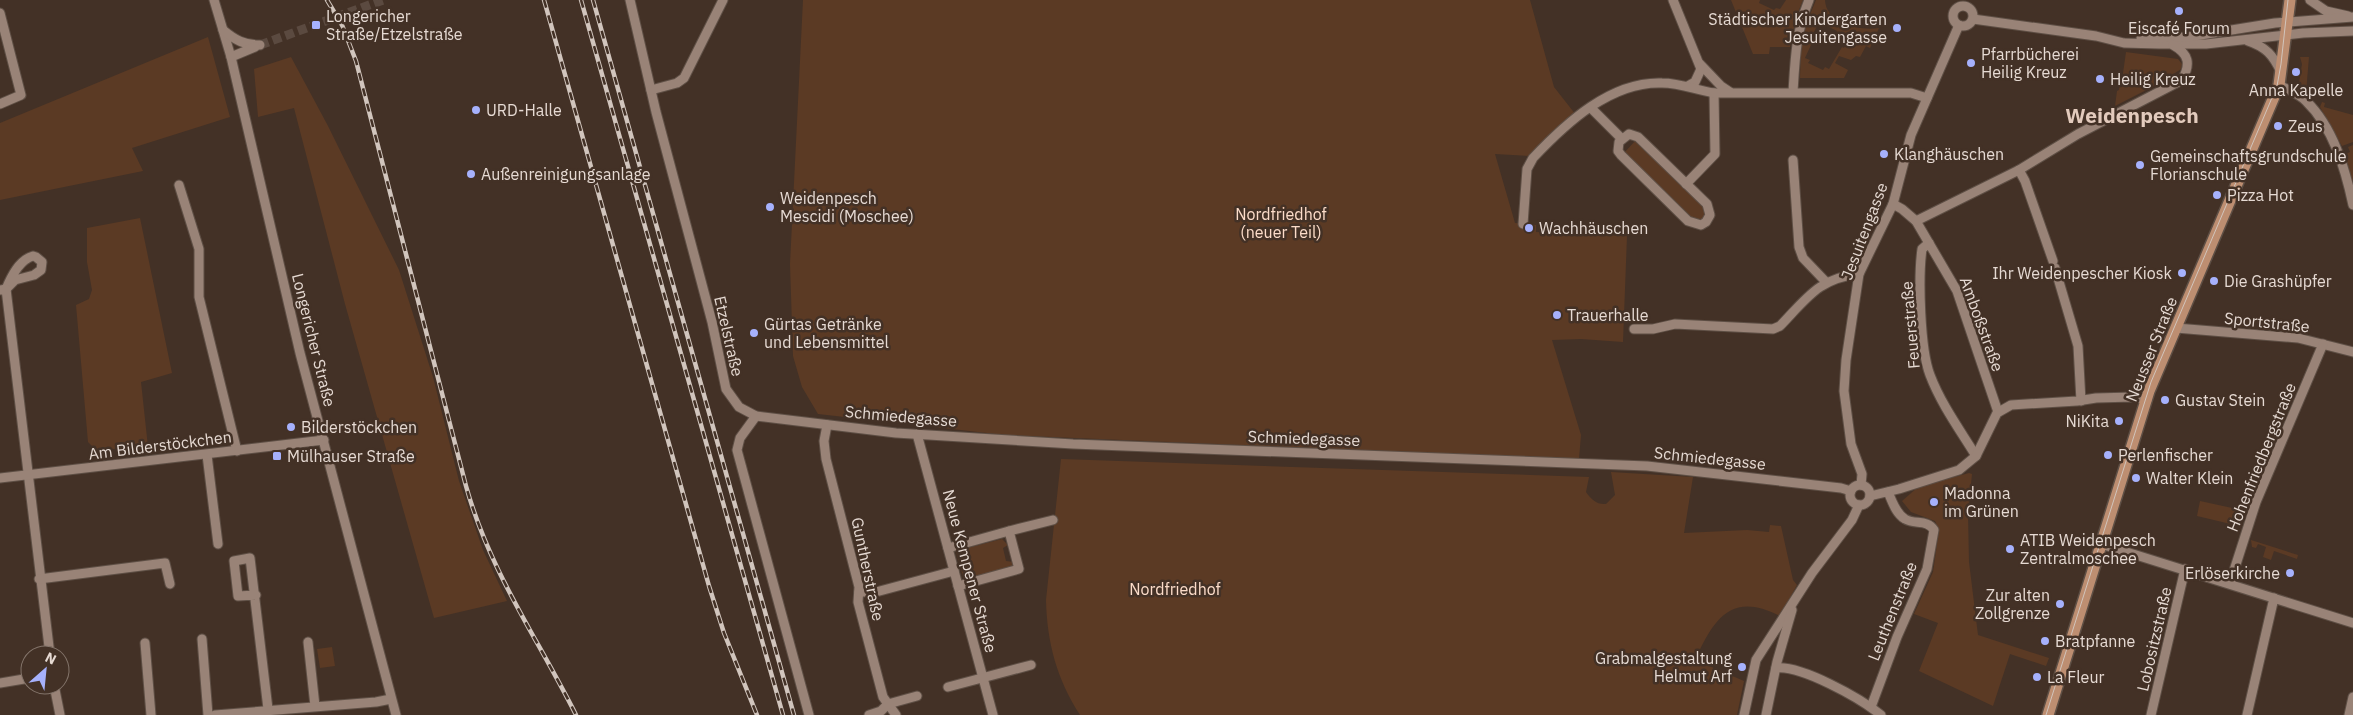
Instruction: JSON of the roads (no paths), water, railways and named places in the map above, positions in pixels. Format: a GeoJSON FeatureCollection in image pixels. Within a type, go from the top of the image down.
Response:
{"type":"FeatureCollection","features":[{"type":"Feature","properties":{"kind":"main road","name":"Neusser Straße"},"geometry":{"type":"LineString","coordinates":[[2048,715],[2146,400],[2280,81],[2290,0]]}},
{"type":"Feature","properties":{"kind":"street","name":"Longericher Straße"},"geometry":{"type":"LineString","coordinates":[[214,0],[231,57],[294,330],[382,656],[396,715]]}},
{"type":"Feature","properties":{"kind":"street","name":"Etzelstraße"},"geometry":{"type":"LineString","coordinates":[[630,0],[651,90],[712,322],[726,389],[739,407],[756,416]]}},
{"type":"Feature","properties":{"kind":"street"},"geometry":{"type":"LineString","coordinates":[[651,90],[677,83],[684,78],[722,0]]}},
{"type":"Feature","properties":{"kind":"street"},"geometry":{"type":"LineString","coordinates":[[1673,0],[1700,64],[1721,86],[1731,92]]}},
{"type":"Feature","properties":{"kind":"street"},"geometry":{"type":"LineString","coordinates":[[1793,92],[1797,36],[1809,0]]}},
{"type":"Feature","properties":{"kind":"street"},"geometry":{"type":"LineString","coordinates":[[2310,0],[2326,11],[2352,17]]}},
{"type":"Feature","properties":{"kind":"street"},"geometry":{"type":"LineString","coordinates":[[1966,3],[1972,11],[1973,19],[1968,24],[1959,25],[1954,19],[1954,13],[1958,7],[1966,3]]}},
{"type":"Feature","properties":{"kind":"street"},"geometry":{"type":"LineString","coordinates":[[0,13],[21,94],[0,104]]}},
{"type":"Feature","properties":{"kind":"street"},"geometry":{"type":"LineString","coordinates":[[2096,36],[2188,37],[2288,23],[2352,17]]}},
{"type":"Feature","properties":{"kind":"street"},"geometry":{"type":"LineString","coordinates":[[1973,19],[2096,36],[2124,43],[2172,45],[2246,41],[2286,35],[2353,31]]}},
{"type":"Feature","properties":{"kind":"street","name":"Jesuitengasse"},"geometry":{"type":"LineString","coordinates":[[1861,485],[1862,474],[1852,444],[1844,391],[1846,360],[1860,274],[1893,204],[1911,134],[1959,25]]}},
{"type":"Feature","properties":{"kind":"street"},"geometry":{"type":"LineString","coordinates":[[223,30],[236,40],[248,45],[260,45],[231,57]]}},
{"type":"Feature","properties":{"kind":"street"},"geometry":{"type":"LineString","coordinates":[[2246,41],[2262,46],[2270,53],[2280,81],[2306,101],[2324,124],[2347,176],[2353,205]]}},
{"type":"Feature","properties":{"kind":"street"},"geometry":{"type":"LineString","coordinates":[[1916,221],[2019,170],[2078,134],[2182,80],[2186,73],[2188,60],[2183,52],[2172,45]]}},
{"type":"Feature","properties":{"kind":"street"},"geometry":{"type":"LineString","coordinates":[[1688,86],[1695,82],[1699,76],[1700,64]]}},
{"type":"Feature","properties":{"kind":"street"},"geometry":{"type":"LineString","coordinates":[[1523,224],[1526,176],[1530,162],[1590,108],[1619,90],[1636,85],[1661,83],[1688,86],[1714,93],[1912,93],[1927,98]]}},
{"type":"Feature","properties":{"kind":"street"},"geometry":{"type":"LineString","coordinates":[[1686,184],[1713,157],[1714,93]]}},
{"type":"Feature","properties":{"kind":"street"},"geometry":{"type":"LineString","coordinates":[[1590,108],[1621,138]]}},
{"type":"Feature","properties":{"kind":"street"},"geometry":{"type":"LineString","coordinates":[[1630,134],[1638,138],[1686,184],[1709,207],[1710,217],[1702,225],[1688,220],[1621,155],[1617,147],[1621,138],[1630,134]]}},
{"type":"Feature","properties":{"kind":"street"},"geometry":{"type":"LineString","coordinates":[[1793,160],[1798,247],[1803,258],[1826,282]]}},
{"type":"Feature","properties":{"kind":"street"},"geometry":{"type":"LineString","coordinates":[[2019,170],[2025,181],[2054,264],[2078,346],[2081,401]]}},
{"type":"Feature","properties":{"kind":"street"},"geometry":{"type":"LineString","coordinates":[[178,185],[199,249],[198,297],[237,451]]}},
{"type":"Feature","properties":{"kind":"street","name":"Amboßstraße"},"geometry":{"type":"LineString","coordinates":[[1893,204],[1916,221],[1957,291],[1998,412]]}},
{"type":"Feature","properties":{"kind":"street","name":"Feuerstraße"},"geometry":{"type":"LineString","coordinates":[[1928,243],[1922,249],[1920,262],[1927,366],[1934,385],[1976,456]]}},
{"type":"Feature","properties":{"kind":"street"},"geometry":{"type":"LineString","coordinates":[[1634,329],[1675,324],[1773,329],[1780,326],[1826,282],[1860,274]]}},
{"type":"Feature","properties":{"kind":"street"},"geometry":{"type":"LineString","coordinates":[[3,289],[49,645]]}},
{"type":"Feature","properties":{"kind":"street","name":"Sportstraße"},"geometry":{"type":"LineString","coordinates":[[2176,328],[2298,338],[2353,352]]}},
{"type":"Feature","properties":{"kind":"street","name":"Hohenfriedbergstraße"},"geometry":{"type":"LineString","coordinates":[[2230,584],[2256,502],[2323,344]]}},
{"type":"Feature","properties":{"kind":"street"},"geometry":{"type":"LineString","coordinates":[[1870,496],[1867,488],[1861,485],[1855,486],[1851,491],[1852,500],[1859,504],[1865,503],[1870,496],[1954,472],[1976,456],[1998,412],[2018,404],[2104,398],[2146,400]]}},
{"type":"Feature","properties":{"kind":"street"},"geometry":{"type":"LineString","coordinates":[[756,416],[740,438],[737,450],[809,715]]}},
{"type":"Feature","properties":{"kind":"street","name":"Schmiedegasse"},"geometry":{"type":"LineString","coordinates":[[756,416],[917,434],[1119,447],[1647,466],[1841,488],[1851,491]]}},
{"type":"Feature","properties":{"kind":"street","name":"Guntherstraße"},"geometry":{"type":"LineString","coordinates":[[827,425],[824,441],[826,458],[852,557],[859,592],[858,602],[883,697],[896,715]]}},
{"type":"Feature","properties":{"kind":"street","name":"Neue Kempener Straße"},"geometry":{"type":"LineString","coordinates":[[917,434],[993,715]]}},
{"type":"Feature","properties":{"kind":"street","name":"Am Bilderstöckchen"},"geometry":{"type":"LineString","coordinates":[[0,478],[324,440]]}},
{"type":"Feature","properties":{"kind":"street"},"geometry":{"type":"LineString","coordinates":[[207,455],[218,544]]}},
{"type":"Feature","properties":{"kind":"street","name":"Leuthenstraße"},"geometry":{"type":"LineString","coordinates":[[1871,707],[1897,637],[1928,569],[1934,530],[1928,524],[1906,520],[1898,513],[1888,492]]}},
{"type":"Feature","properties":{"kind":"street"},"geometry":{"type":"LineString","coordinates":[[1744,715],[1756,660],[1812,572],[1852,520],[1859,504]]}},
{"type":"Feature","properties":{"kind":"street"},"geometry":{"type":"LineString","coordinates":[[948,548],[1053,520]]}},
{"type":"Feature","properties":{"kind":"street"},"geometry":{"type":"LineString","coordinates":[[958,586],[1019,569],[1010,531]]}},
{"type":"Feature","properties":{"kind":"street"},"geometry":{"type":"LineString","coordinates":[[2102,544],[2353,623]]}},
{"type":"Feature","properties":{"kind":"street"},"geometry":{"type":"LineString","coordinates":[[39,579],[165,563],[170,584]]}},
{"type":"Feature","properties":{"kind":"street","name":"Lobositzstraße"},"geometry":{"type":"LineString","coordinates":[[2151,715],[2185,569]]}},
{"type":"Feature","properties":{"kind":"street"},"geometry":{"type":"LineString","coordinates":[[859,592],[876,592],[954,571]]}},
{"type":"Feature","properties":{"kind":"street"},"geometry":{"type":"LineString","coordinates":[[256,595],[268,709]]}},
{"type":"Feature","properties":{"kind":"street"},"geometry":{"type":"LineString","coordinates":[[1766,715],[1776,665],[1796,598]]}},
{"type":"Feature","properties":{"kind":"street"},"geometry":{"type":"LineString","coordinates":[[2247,715],[2274,598]]}},
{"type":"Feature","properties":{"kind":"street"},"geometry":{"type":"LineString","coordinates":[[202,639],[208,715]]}},
{"type":"Feature","properties":{"kind":"street"},"geometry":{"type":"LineString","coordinates":[[308,642],[314,706]]}},
{"type":"Feature","properties":{"kind":"street"},"geometry":{"type":"LineString","coordinates":[[145,643],[151,715]]}},
{"type":"Feature","properties":{"kind":"street"},"geometry":{"type":"LineString","coordinates":[[1756,660],[1765,656],[1776,665],[1796,670],[1865,702],[1881,715]]}},
{"type":"Feature","properties":{"kind":"street"},"geometry":{"type":"LineString","coordinates":[[948,687],[1031,665]]}},
{"type":"Feature","properties":{"kind":"street"},"geometry":{"type":"LineString","coordinates":[[0,683],[20,680]]}},
{"type":"Feature","properties":{"kind":"street"},"geometry":{"type":"LineString","coordinates":[[56,695],[60,715]]}},
{"type":"Feature","properties":{"kind":"street"},"geometry":{"type":"LineString","coordinates":[[869,715],[880,712],[888,704],[917,696]]}},
{"type":"Feature","properties":{"kind":"street"},"geometry":{"type":"LineString","coordinates":[[2349,715],[2353,696]]}},
{"type":"Feature","properties":{"kind":"street"},"geometry":{"type":"LineString","coordinates":[[215,715],[268,709],[376,702],[391,699]]}},
{"type":"Feature","properties":{"kind":"tunnel"},"geometry":{"type":"LineString","coordinates":[[260,45],[383,0]]}},
{"type":"Feature","properties":{"kind":"tram line"},"geometry":{"type":"LineString","coordinates":[[2046,715],[2151,382],[2277,86],[2288,0]]}},
{"type":"Feature","properties":{"kind":"railway"},"geometry":{"type":"LineString","coordinates":[[327,0],[342,25],[356,61],[466,486],[476,517],[515,604],[576,715]]}},
{"type":"Feature","properties":{"kind":"railway"},"geometry":{"type":"LineString","coordinates":[[544,0],[709,586],[724,633],[757,715]]}},
{"type":"Feature","properties":{"kind":"railway"},"geometry":{"type":"LineString","coordinates":[[581,0],[783,715]]}},
{"type":"Feature","properties":{"kind":"railway"},"geometry":{"type":"LineString","coordinates":[[593,0],[794,715]]}},
{"type":"Feature","properties":{"kind":"place","name":"Eiscafé Forum"},"geometry":{"type":"Point","coordinates":[2179,11]}},
{"type":"Feature","properties":{"kind":"place","name":"Longericher Straße/Etzelstraße"},"geometry":{"type":"Point","coordinates":[316,25]}},
{"type":"Feature","properties":{"kind":"place","name":"Städtischer Kindergarten Jesuitengasse"},"geometry":{"type":"Point","coordinates":[1897,28]}},
{"type":"Feature","properties":{"kind":"place","name":"Pfarrbücherei Heilig Kreuz"},"geometry":{"type":"Point","coordinates":[1971,63]}},
{"type":"Feature","properties":{"kind":"place","name":"Anna Kapelle"},"geometry":{"type":"Point","coordinates":[2296,72]}},
{"type":"Feature","properties":{"kind":"place","name":"Heilig Kreuz"},"geometry":{"type":"Point","coordinates":[2100,79]}},
{"type":"Feature","properties":{"kind":"place","name":"URD-Halle"},"geometry":{"type":"Point","coordinates":[476,110]}},
{"type":"Feature","properties":{"kind":"place","name":"Zeus"},"geometry":{"type":"Point","coordinates":[2278,126]}},
{"type":"Feature","properties":{"kind":"place","name":"Klanghäuschen"},"geometry":{"type":"Point","coordinates":[1884,154]}},
{"type":"Feature","properties":{"kind":"place","name":"Gemeinschaftsgrundschule Florianschule"},"geometry":{"type":"Point","coordinates":[2140,165]}},
{"type":"Feature","properties":{"kind":"place","name":"Außenreinigungsanlage"},"geometry":{"type":"Point","coordinates":[471,174]}},
{"type":"Feature","properties":{"kind":"place","name":"Pizza Hot"},"geometry":{"type":"Point","coordinates":[2217,195]}},
{"type":"Feature","properties":{"kind":"place","name":"Weidenpesch Mescidi (Moschee)"},"geometry":{"type":"Point","coordinates":[770,207]}},
{"type":"Feature","properties":{"kind":"place","name":"Wachhäuschen"},"geometry":{"type":"Point","coordinates":[1529,228]}},
{"type":"Feature","properties":{"kind":"place","name":"Ihr Weidenpescher Kiosk"},"geometry":{"type":"Point","coordinates":[2182,273]}},
{"type":"Feature","properties":{"kind":"place","name":"Die Grashüpfer"},"geometry":{"type":"Point","coordinates":[2214,281]}},
{"type":"Feature","properties":{"kind":"place","name":"Trauerhalle"},"geometry":{"type":"Point","coordinates":[1557,315]}},
{"type":"Feature","properties":{"kind":"place","name":"Gürtas Getränke und Lebensmittel"},"geometry":{"type":"Point","coordinates":[754,333]}},
{"type":"Feature","properties":{"kind":"place","name":"Gustav Stein"},"geometry":{"type":"Point","coordinates":[2165,400]}},
{"type":"Feature","properties":{"kind":"place","name":"NiKita"},"geometry":{"type":"Point","coordinates":[2119,421]}},
{"type":"Feature","properties":{"kind":"place","name":"Bilderstöckchen"},"geometry":{"type":"Point","coordinates":[291,427]}},
{"type":"Feature","properties":{"kind":"place","name":"Perlenfischer"},"geometry":{"type":"Point","coordinates":[2108,455]}},
{"type":"Feature","properties":{"kind":"place","name":"Mülhauser Straße"},"geometry":{"type":"Point","coordinates":[277,456]}},
{"type":"Feature","properties":{"kind":"place","name":"Walter Klein"},"geometry":{"type":"Point","coordinates":[2136,478]}},
{"type":"Feature","properties":{"kind":"place","name":"Madonna im Grünen"},"geometry":{"type":"Point","coordinates":[1934,502]}},
{"type":"Feature","properties":{"kind":"place","name":"ATIB Weidenpesch Zentralmoschee"},"geometry":{"type":"Point","coordinates":[2010,549]}},
{"type":"Feature","properties":{"kind":"place","name":"Erlöserkirche"},"geometry":{"type":"Point","coordinates":[2290,573]}},
{"type":"Feature","properties":{"kind":"place","name":"Zur alten Zollgrenze"},"geometry":{"type":"Point","coordinates":[2060,604]}},
{"type":"Feature","properties":{"kind":"place","name":"Bratpfanne"},"geometry":{"type":"Point","coordinates":[2045,641]}},
{"type":"Feature","properties":{"kind":"place","name":"Grabmalgestaltung Helmut Arf"},"geometry":{"type":"Point","coordinates":[1742,667]}},
{"type":"Feature","properties":{"kind":"place","name":"La Fleur"},"geometry":{"type":"Point","coordinates":[2037,677]}},
{"type":"Feature","properties":{"kind":"district","name":"Weidenpesch"},"geometry":{"type":"Point","coordinates":[2132,115]}},
{"type":"Feature","properties":{"kind":"park label","name":"Nordfriedhof (neuer Teil)"},"geometry":{"type":"Point","coordinates":[1281,223]}},
{"type":"Feature","properties":{"kind":"park label","name":"Nordfriedhof"},"geometry":{"type":"Point","coordinates":[1175,589]}}]}
